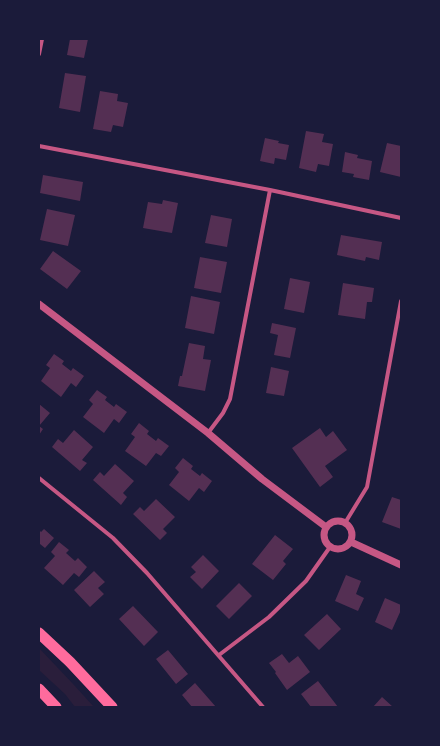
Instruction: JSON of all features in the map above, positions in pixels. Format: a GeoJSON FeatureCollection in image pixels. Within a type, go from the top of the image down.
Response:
{"type":"FeatureCollection","features":[{"type":"Feature","properties":{"kind":"highway"},"geometry":{"type":"LineString","coordinates":[[39,633],[70,662],[112,707]]}},
{"type":"Feature","properties":{"kind":"highway"},"geometry":{"type":"LineString","coordinates":[[39,688],[56,707]]}},
{"type":"Feature","properties":{"kind":"street"},"geometry":{"type":"LineString","coordinates":[[39,54],[42,39]]}},
{"type":"Feature","properties":{"kind":"street"},"geometry":{"type":"LineString","coordinates":[[39,146],[270,190],[401,218]]}},
{"type":"Feature","properties":{"kind":"street"},"geometry":{"type":"LineString","coordinates":[[208,433],[223,413],[230,400],[270,190]]}},
{"type":"Feature","properties":{"kind":"street"},"geometry":{"type":"LineString","coordinates":[[345,523],[367,487],[401,301]]}},
{"type":"Feature","properties":{"kind":"street"},"geometry":{"type":"LineString","coordinates":[[39,304],[208,433],[262,479],[326,527]]}},
{"type":"Feature","properties":{"kind":"street"},"geometry":{"type":"LineString","coordinates":[[39,478],[113,538],[147,573],[263,707]]}},
{"type":"Feature","properties":{"kind":"street"},"geometry":{"type":"LineString","coordinates":[[338,521],[345,523],[352,532],[351,542],[344,548],[334,549],[330,547],[324,536],[326,527],[338,521]]}},
{"type":"Feature","properties":{"kind":"street"},"geometry":{"type":"LineString","coordinates":[[351,542],[401,565]]}},
{"type":"Feature","properties":{"kind":"street"},"geometry":{"type":"LineString","coordinates":[[219,655],[269,617],[306,581],[330,547]]}},
{"type":"Feature","properties":{"kind":"shaded area"},"geometry":{"type":"Polygon","coordinates":[[[39,648],[94,707],[75,707],[65,694],[39,670],[39,648]]]}},
{"type":"Feature","properties":{"kind":"building"},"geometry":{"type":"Polygon","coordinates":[[[70,39],[88,39],[84,58],[67,55],[70,39]]]}},
{"type":"Feature","properties":{"kind":"building"},"geometry":{"type":"Polygon","coordinates":[[[65,73],[86,76],[80,112],[59,108],[65,73]]]}},
{"type":"Feature","properties":{"kind":"building"},"geometry":{"type":"Polygon","coordinates":[[[100,91],[118,94],[117,101],[128,103],[123,127],[113,125],[111,132],[93,129],[100,91]]]}},
{"type":"Feature","properties":{"kind":"building"},"geometry":{"type":"Polygon","coordinates":[[[306,131],[324,134],[322,142],[333,144],[329,166],[318,164],[316,172],[299,168],[306,131]]]}},
{"type":"Feature","properties":{"kind":"building"},"geometry":{"type":"Polygon","coordinates":[[[265,138],[289,145],[286,160],[275,158],[274,164],[260,161],[265,138]]]}},
{"type":"Feature","properties":{"kind":"building"},"geometry":{"type":"Polygon","coordinates":[[[387,143],[401,146],[401,177],[380,172],[387,143]]]}},
{"type":"Feature","properties":{"kind":"building"},"geometry":{"type":"Polygon","coordinates":[[[345,152],[358,155],[357,158],[372,161],[369,180],[353,177],[354,174],[342,172],[345,152]]]}},
{"type":"Feature","properties":{"kind":"building"},"geometry":{"type":"Polygon","coordinates":[[[43,175],[83,182],[80,201],[40,193],[43,175]]]}},
{"type":"Feature","properties":{"kind":"building"},"geometry":{"type":"Polygon","coordinates":[[[163,200],[178,203],[172,233],[143,228],[148,202],[162,204],[163,200]]]}},
{"type":"Feature","properties":{"kind":"building"},"geometry":{"type":"Polygon","coordinates":[[[47,209],[75,215],[68,246],[40,240],[47,209]]]}},
{"type":"Feature","properties":{"kind":"building"},"geometry":{"type":"Polygon","coordinates":[[[211,215],[232,219],[227,247],[205,243],[211,215]]]}},
{"type":"Feature","properties":{"kind":"building"},"geometry":{"type":"Polygon","coordinates":[[[341,235],[382,242],[379,260],[366,257],[365,261],[337,255],[341,235]]]}},
{"type":"Feature","properties":{"kind":"building"},"geometry":{"type":"Polygon","coordinates":[[[53,251],[81,271],[67,289],[40,269],[53,251]]]}},
{"type":"Feature","properties":{"kind":"building"},"geometry":{"type":"Polygon","coordinates":[[[200,257],[227,262],[221,293],[194,288],[200,257]]]}},
{"type":"Feature","properties":{"kind":"building"},"geometry":{"type":"Polygon","coordinates":[[[290,278],[310,282],[304,313],[284,309],[290,278]]]}},
{"type":"Feature","properties":{"kind":"building"},"geometry":{"type":"Polygon","coordinates":[[[343,283],[374,288],[372,302],[367,302],[365,319],[338,315],[343,283]]]}},
{"type":"Feature","properties":{"kind":"building"},"geometry":{"type":"Polygon","coordinates":[[[191,296],[220,302],[214,334],[185,328],[191,296]]]}},
{"type":"Feature","properties":{"kind":"building"},"geometry":{"type":"Polygon","coordinates":[[[272,323],[296,328],[290,358],[274,355],[278,335],[270,333],[272,323]]]}},
{"type":"Feature","properties":{"kind":"building"},"geometry":{"type":"Polygon","coordinates":[[[189,343],[205,346],[203,359],[211,360],[205,391],[178,386],[180,376],[182,376],[189,343]]]}},
{"type":"Feature","properties":{"kind":"building"},"geometry":{"type":"Polygon","coordinates":[[[54,354],[64,361],[62,364],[71,371],[73,368],[84,376],[76,387],[71,383],[61,397],[41,381],[50,368],[46,365],[54,354]]]}},
{"type":"Feature","properties":{"kind":"building"},"geometry":{"type":"Polygon","coordinates":[[[271,367],[289,371],[284,396],[266,393],[271,367]]]}},
{"type":"Feature","properties":{"kind":"building"},"geometry":{"type":"Polygon","coordinates":[[[97,390],[107,397],[105,400],[114,407],[116,404],[127,412],[119,423],[114,419],[104,433],[83,417],[93,404],[89,400],[97,390]]]}},
{"type":"Feature","properties":{"kind":"building"},"geometry":{"type":"Polygon","coordinates":[[[39,404],[50,413],[39,426],[39,404]]]}},
{"type":"Feature","properties":{"kind":"building"},"geometry":{"type":"Polygon","coordinates":[[[139,423],[149,431],[147,434],[156,441],[158,438],[169,446],[161,456],[156,453],[146,466],[125,451],[135,437],[131,434],[139,423]]]}},
{"type":"Feature","properties":{"kind":"building"},"geometry":{"type":"Polygon","coordinates":[[[39,426],[43,429],[39,435],[39,426]]]}},
{"type":"Feature","properties":{"kind":"building"},"geometry":{"type":"Polygon","coordinates":[[[320,428],[326,437],[333,431],[347,450],[325,466],[333,477],[320,487],[292,448],[320,428]]]}},
{"type":"Feature","properties":{"kind":"building"},"geometry":{"type":"Polygon","coordinates":[[[74,430],[93,447],[82,460],[87,463],[80,471],[52,447],[58,439],[63,443],[74,430]]]}},
{"type":"Feature","properties":{"kind":"building"},"geometry":{"type":"Polygon","coordinates":[[[183,458],[193,466],[191,469],[200,476],[202,473],[212,481],[204,492],[199,488],[189,501],[169,485],[179,472],[175,468],[183,458]]]}},
{"type":"Feature","properties":{"kind":"building"},"geometry":{"type":"Polygon","coordinates":[[[115,464],[134,481],[123,493],[127,497],[121,505],[93,480],[100,472],[104,476],[115,464]]]}},
{"type":"Feature","properties":{"kind":"building"},"geometry":{"type":"Polygon","coordinates":[[[392,497],[401,500],[401,529],[382,522],[392,497]]]}},
{"type":"Feature","properties":{"kind":"building"},"geometry":{"type":"Polygon","coordinates":[[[156,499],[175,517],[163,529],[167,533],[160,540],[133,514],[140,507],[144,511],[156,499]]]}},
{"type":"Feature","properties":{"kind":"building"},"geometry":{"type":"Polygon","coordinates":[[[44,529],[54,538],[45,548],[40,544],[39,546],[39,530],[41,532],[44,529]]]}},
{"type":"Feature","properties":{"kind":"building"},"geometry":{"type":"Polygon","coordinates":[[[275,535],[293,549],[283,561],[286,564],[273,580],[252,564],[275,535]]]}},
{"type":"Feature","properties":{"kind":"building"},"geometry":{"type":"Polygon","coordinates":[[[59,542],[69,550],[66,553],[75,561],[78,558],[87,567],[79,577],[74,573],[63,585],[44,568],[55,556],[51,552],[59,542]]]}},
{"type":"Feature","properties":{"kind":"building"},"geometry":{"type":"Polygon","coordinates":[[[203,555],[219,571],[202,589],[190,577],[196,572],[191,567],[203,555]]]}},
{"type":"Feature","properties":{"kind":"building"},"geometry":{"type":"Polygon","coordinates":[[[94,571],[105,582],[98,588],[104,594],[90,607],[74,590],[94,571]]]}},
{"type":"Feature","properties":{"kind":"building"},"geometry":{"type":"Polygon","coordinates":[[[346,575],[361,581],[356,594],[364,598],[358,611],[335,601],[346,575]]]}},
{"type":"Feature","properties":{"kind":"building"},"geometry":{"type":"Polygon","coordinates":[[[239,583],[252,596],[229,619],[216,606],[239,583]]]}},
{"type":"Feature","properties":{"kind":"building"},"geometry":{"type":"Polygon","coordinates":[[[385,598],[401,605],[401,610],[392,630],[375,622],[385,598]]]}},
{"type":"Feature","properties":{"kind":"building"},"geometry":{"type":"Polygon","coordinates":[[[133,606],[158,632],[144,646],[119,619],[133,606]]]}},
{"type":"Feature","properties":{"kind":"building"},"geometry":{"type":"Polygon","coordinates":[[[327,614],[341,629],[319,650],[304,635],[327,614]]]}},
{"type":"Feature","properties":{"kind":"building"},"geometry":{"type":"Polygon","coordinates":[[[168,650],[188,674],[176,684],[156,659],[168,650]]]}},
{"type":"Feature","properties":{"kind":"building"},"geometry":{"type":"Polygon","coordinates":[[[282,654],[289,663],[298,656],[310,672],[287,690],[269,663],[282,654]]]}},
{"type":"Feature","properties":{"kind":"building"},"geometry":{"type":"Polygon","coordinates":[[[318,681],[338,707],[311,707],[301,694],[318,681]]]}},
{"type":"Feature","properties":{"kind":"building"},"geometry":{"type":"Polygon","coordinates":[[[195,683],[216,707],[192,707],[182,695],[195,683]]]}},
{"type":"Feature","properties":{"kind":"building"},"geometry":{"type":"Polygon","coordinates":[[[382,697],[393,707],[373,707],[382,697]]]}}]}
